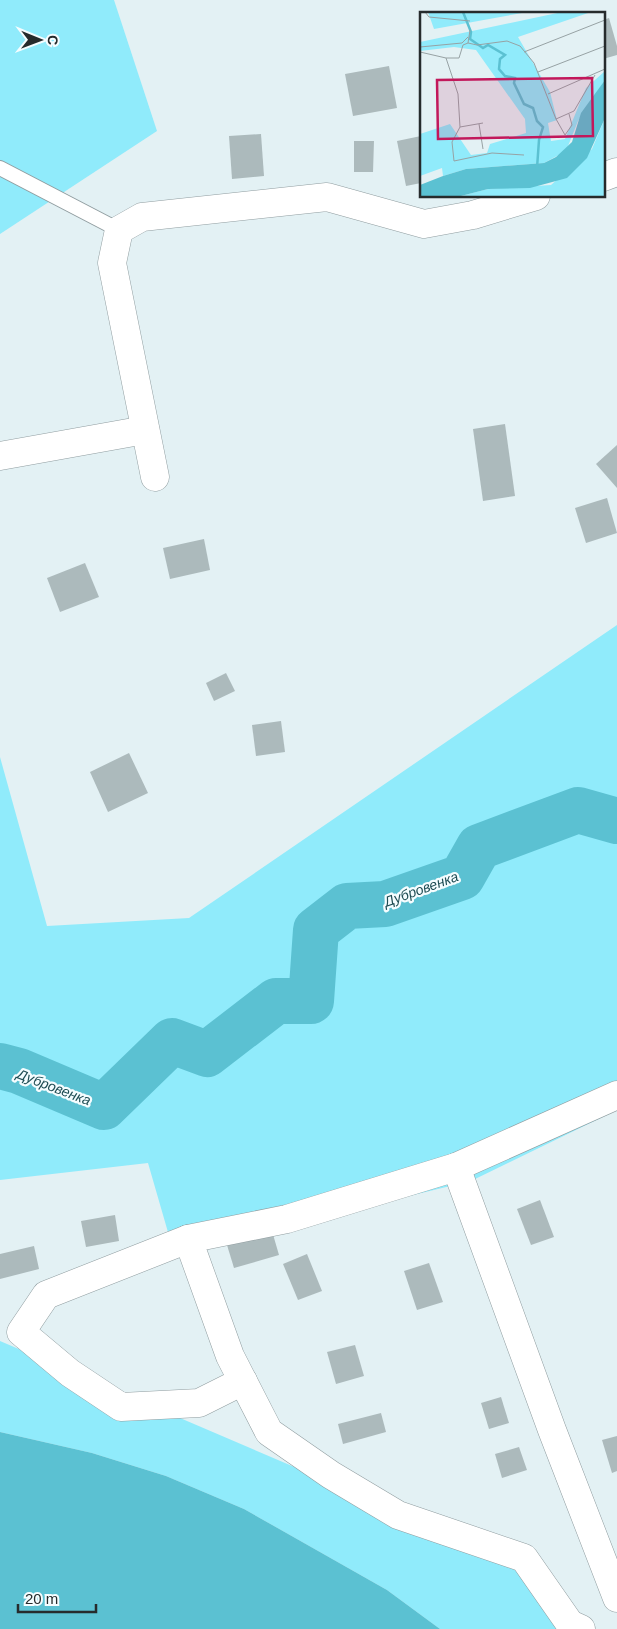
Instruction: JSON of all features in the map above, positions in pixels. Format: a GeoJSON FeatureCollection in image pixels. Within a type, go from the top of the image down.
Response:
{"type":"FeatureCollection","features":[{"type":"Feature","properties":{"kind":"street"},"geometry":{"type":"LineString","coordinates":[[604,176],[617,172]]}},
{"type":"Feature","properties":{"kind":"street"},"geometry":{"type":"LineString","coordinates":[[155,477],[112,263],[120,230],[142,217],[327,197],[424,224],[473,215],[529,198]]}},
{"type":"Feature","properties":{"kind":"street"},"geometry":{"type":"LineString","coordinates":[[0,456],[145,430]]}},
{"type":"Feature","properties":{"kind":"street"},"geometry":{"type":"LineString","coordinates":[[243,1381],[199,1403],[122,1407],[70,1373],[21,1332],[46,1295],[188,1239],[286,1219],[456,1167],[617,1095]]}},
{"type":"Feature","properties":{"kind":"street"},"geometry":{"type":"LineString","coordinates":[[456,1167],[552,1430],[617,1598]]}},
{"type":"Feature","properties":{"kind":"street"},"geometry":{"type":"LineString","coordinates":[[188,1239],[230,1356],[269,1432],[330,1475],[398,1515],[524,1558],[570,1624],[581,1629]]}},
{"type":"Feature","properties":{"kind":"lane"},"geometry":{"type":"LineString","coordinates":[[0,168],[120,230]]}},
{"type":"Feature","properties":{"kind":"shaded area"},"geometry":{"type":"Polygon","coordinates":[[[0,0],[114,0],[157,131],[0,234],[0,0]]]}},
{"type":"Feature","properties":{"kind":"shaded area"},"geometry":{"type":"Polygon","coordinates":[[[617,625],[617,1110],[471,1181],[174,1253],[148,1163],[0,1180],[0,757],[47,926],[189,918],[617,625]]]}},
{"type":"Feature","properties":{"kind":"shaded area"},"geometry":{"type":"Polygon","coordinates":[[[0,1341],[512,1560],[568,1629],[440,1629],[387,1590],[244,1509],[166,1476],[92,1453],[0,1432],[0,1341]]]}},
{"type":"Feature","properties":{"kind":"shaded area"},"geometry":{"type":"Polygon","coordinates":[[[0,1432],[92,1453],[166,1476],[244,1509],[387,1590],[440,1629],[0,1629],[0,1432]]]}},
{"type":"Feature","properties":{"kind":"building"},"geometry":{"type":"Polygon","coordinates":[[[609,18],[617,46],[617,55],[604,59],[604,20],[609,18]]]}},
{"type":"Feature","properties":{"kind":"building"},"geometry":{"type":"Polygon","coordinates":[[[389,66],[397,108],[353,116],[345,74],[389,66]]]}},
{"type":"Feature","properties":{"kind":"building"},"geometry":{"type":"Polygon","coordinates":[[[261,134],[264,176],[232,179],[229,136],[261,134]]]}},
{"type":"Feature","properties":{"kind":"building"},"geometry":{"type":"Polygon","coordinates":[[[420,136],[420,183],[406,186],[397,141],[420,136]]]}},
{"type":"Feature","properties":{"kind":"building"},"geometry":{"type":"Polygon","coordinates":[[[354,141],[374,141],[373,172],[354,172],[354,141]]]}},
{"type":"Feature","properties":{"kind":"building"},"geometry":{"type":"Polygon","coordinates":[[[505,424],[515,496],[483,501],[473,429],[505,424]]]}},
{"type":"Feature","properties":{"kind":"building"},"geometry":{"type":"Polygon","coordinates":[[[617,445],[617,488],[596,464],[617,445]]]}},
{"type":"Feature","properties":{"kind":"building"},"geometry":{"type":"Polygon","coordinates":[[[607,498],[617,533],[586,543],[575,508],[607,498]]]}},
{"type":"Feature","properties":{"kind":"building"},"geometry":{"type":"Polygon","coordinates":[[[204,539],[210,570],[170,579],[163,548],[204,539]]]}},
{"type":"Feature","properties":{"kind":"building"},"geometry":{"type":"Polygon","coordinates":[[[85,563],[99,597],[60,612],[47,578],[85,563]]]}},
{"type":"Feature","properties":{"kind":"building"},"geometry":{"type":"Polygon","coordinates":[[[226,673],[235,691],[214,701],[206,683],[226,673]]]}},
{"type":"Feature","properties":{"kind":"building"},"geometry":{"type":"Polygon","coordinates":[[[281,721],[285,752],[256,756],[252,725],[281,721]]]}},
{"type":"Feature","properties":{"kind":"building"},"geometry":{"type":"Polygon","coordinates":[[[129,753],[148,793],[108,812],[90,772],[129,753]]]}},
{"type":"Feature","properties":{"kind":"building"},"geometry":{"type":"Polygon","coordinates":[[[540,1200],[554,1237],[531,1245],[517,1209],[540,1200]]]}},
{"type":"Feature","properties":{"kind":"building"},"geometry":{"type":"Polygon","coordinates":[[[115,1215],[119,1241],[86,1247],[81,1221],[115,1215]]]}},
{"type":"Feature","properties":{"kind":"building"},"geometry":{"type":"Polygon","coordinates":[[[272,1231],[279,1255],[234,1268],[227,1245],[272,1231]]]}},
{"type":"Feature","properties":{"kind":"building"},"geometry":{"type":"Polygon","coordinates":[[[34,1246],[39,1269],[0,1279],[0,1254],[34,1246]]]}},
{"type":"Feature","properties":{"kind":"building"},"geometry":{"type":"Polygon","coordinates":[[[307,1254],[322,1291],[298,1300],[283,1264],[307,1254]]]}},
{"type":"Feature","properties":{"kind":"building"},"geometry":{"type":"Polygon","coordinates":[[[429,1263],[443,1302],[417,1310],[404,1271],[429,1263]]]}},
{"type":"Feature","properties":{"kind":"building"},"geometry":{"type":"Polygon","coordinates":[[[355,1345],[364,1376],[336,1384],[327,1352],[355,1345]]]}},
{"type":"Feature","properties":{"kind":"building"},"geometry":{"type":"Polygon","coordinates":[[[501,1397],[509,1423],[489,1429],[481,1403],[501,1397]]]}},
{"type":"Feature","properties":{"kind":"building"},"geometry":{"type":"Polygon","coordinates":[[[381,1413],[386,1432],[343,1444],[338,1424],[381,1413]]]}},
{"type":"Feature","properties":{"kind":"building"},"geometry":{"type":"Polygon","coordinates":[[[617,1436],[617,1471],[612,1473],[602,1440],[617,1436]]]}},
{"type":"Feature","properties":{"kind":"building"},"geometry":{"type":"Polygon","coordinates":[[[519,1447],[527,1470],[502,1478],[495,1454],[519,1447]]]}},
{"type":"Feature","properties":{"kind":"waterway","name":"Дубровенка"},"geometry":{"type":"LineString","coordinates":[[0,1066],[19,1071],[104,1107],[172,1041],[207,1054],[276,1001],[311,1001],[316,930],[347,906],[385,904],[462,877],[479,847],[578,810],[617,821]]}}]}
